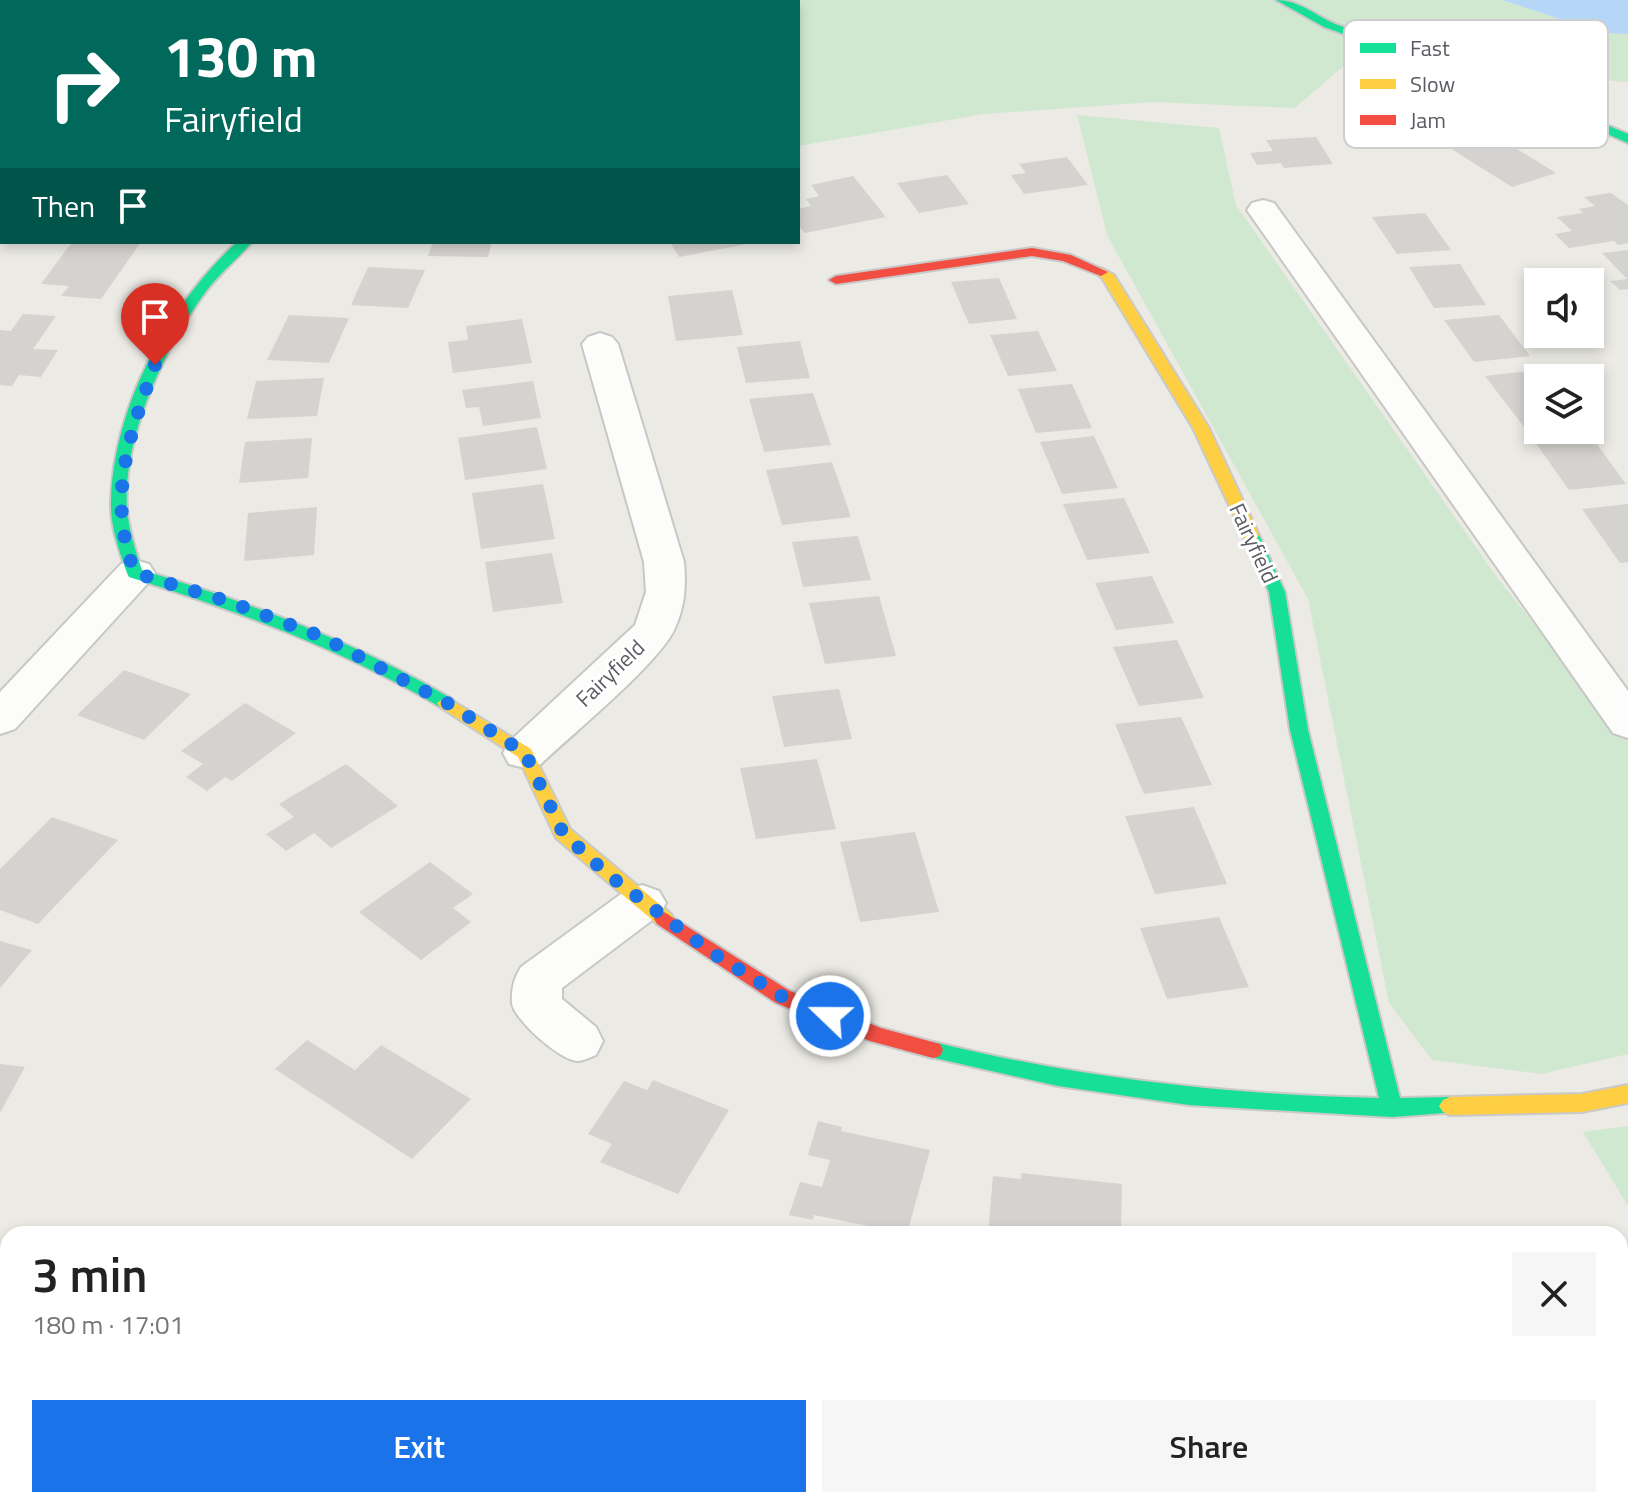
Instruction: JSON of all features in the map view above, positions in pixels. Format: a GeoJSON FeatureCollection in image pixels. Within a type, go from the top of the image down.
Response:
{"type":"FeatureCollection","features":[{"type":"Feature","properties":{"kind":"street"},"geometry":{"type":"LineString","coordinates":[[1282,0],[1307,17],[1344,31]]}},
{"type":"Feature","properties":{"kind":"street"},"geometry":{"type":"LineString","coordinates":[[1608,128],[1628,139]]}},
{"type":"Feature","properties":{"kind":"street"},"geometry":{"type":"LineString","coordinates":[[1263,210],[1628,723]]}},
{"type":"Feature","properties":{"kind":"street"},"geometry":{"type":"LineString","coordinates":[[135,573],[126,551],[119,498],[139,410],[155,365],[199,289],[230,250],[241,244]]}},
{"type":"Feature","properties":{"kind":"street","name":"Fairyfield"},"geometry":{"type":"LineString","coordinates":[[836,280],[1032,252],[1066,258],[1107,275],[1201,428],[1277,592],[1299,730],[1392,1108]]}},
{"type":"Feature","properties":{"kind":"street","name":"Fairyfield"},"geometry":{"type":"LineString","coordinates":[[525,753],[631,655],[654,629],[666,592],[664,562],[600,344]]}},
{"type":"Feature","properties":{"kind":"street"},"geometry":{"type":"LineString","coordinates":[[0,719],[135,573]]}},
{"type":"Feature","properties":{"kind":"street"},"geometry":{"type":"LineString","coordinates":[[135,573],[230,602],[320,636],[423,688],[525,753],[563,833],[642,903],[711,952],[783,997],[877,1035],[973,1061],[1108,1085],[1212,1097],[1392,1108],[1582,1103],[1628,1094]]}},
{"type":"Feature","properties":{"kind":"street"},"geometry":{"type":"LineString","coordinates":[[578,1041],[537,1006],[538,980],[642,903]]}},
{"type":"Feature","properties":{"kind":"green space"},"geometry":{"type":"Polygon","coordinates":[[[800,0],[1502,0],[1563,20],[1344,20],[1344,66],[1295,108],[1152,102],[984,114],[800,146],[800,0]]]}},
{"type":"Feature","properties":{"kind":"green space"},"geometry":{"type":"Polygon","coordinates":[[[1608,33],[1628,34],[1628,82],[1608,81],[1608,33]]]}},
{"type":"Feature","properties":{"kind":"green space"},"geometry":{"type":"Polygon","coordinates":[[[1077,115],[1219,128],[1236,205],[1496,576],[1628,742],[1628,1054],[1541,1074],[1432,1060],[1389,1003],[1308,599],[1107,235],[1077,115]]]}},
{"type":"Feature","properties":{"kind":"green space"},"geometry":{"type":"Polygon","coordinates":[[[1628,1126],[1628,1206],[1583,1132],[1628,1126]]]}},
{"type":"Feature","properties":{"kind":"water"},"geometry":{"type":"Polygon","coordinates":[[[1502,0],[1628,0],[1628,34],[1608,33],[1608,20],[1563,20],[1502,0]]]}},
{"type":"Feature","properties":{"kind":"building"},"geometry":{"type":"Polygon","coordinates":[[[1316,137],[1333,164],[1284,168],[1281,163],[1257,165],[1250,153],[1273,151],[1266,140],[1316,137]]]}},
{"type":"Feature","properties":{"kind":"building"},"geometry":{"type":"Polygon","coordinates":[[[1450,148],[1515,148],[1556,173],[1512,187],[1450,148]]]}},
{"type":"Feature","properties":{"kind":"building"},"geometry":{"type":"Polygon","coordinates":[[[1067,157],[1088,185],[1024,194],[1011,175],[1026,173],[1019,164],[1067,157]]]}},
{"type":"Feature","properties":{"kind":"building"},"geometry":{"type":"Polygon","coordinates":[[[947,175],[969,204],[919,213],[897,183],[947,175]]]}},
{"type":"Feature","properties":{"kind":"building"},"geometry":{"type":"Polygon","coordinates":[[[853,176],[886,217],[805,233],[800,227],[800,209],[811,206],[806,199],[819,196],[811,185],[853,176]]]}},
{"type":"Feature","properties":{"kind":"building"},"geometry":{"type":"Polygon","coordinates":[[[1611,193],[1628,205],[1628,243],[1618,245],[1614,241],[1569,248],[1555,234],[1572,231],[1557,217],[1583,213],[1579,209],[1595,206],[1584,197],[1611,193]]]}},
{"type":"Feature","properties":{"kind":"building"},"geometry":{"type":"Polygon","coordinates":[[[1425,213],[1451,250],[1397,254],[1372,217],[1425,213]]]}},
{"type":"Feature","properties":{"kind":"building"},"geometry":{"type":"Polygon","coordinates":[[[71,244],[140,244],[101,299],[61,296],[69,286],[41,284],[71,244]]]}},
{"type":"Feature","properties":{"kind":"building"},"geometry":{"type":"Polygon","coordinates":[[[432,244],[491,244],[488,257],[428,256],[432,244]]]}},
{"type":"Feature","properties":{"kind":"building"},"geometry":{"type":"Polygon","coordinates":[[[671,244],[747,244],[679,257],[671,244]]]}},
{"type":"Feature","properties":{"kind":"building"},"geometry":{"type":"Polygon","coordinates":[[[1628,250],[1628,289],[1620,290],[1610,281],[1627,279],[1602,253],[1628,250]]]}},
{"type":"Feature","properties":{"kind":"building"},"geometry":{"type":"Polygon","coordinates":[[[1460,264],[1486,305],[1434,308],[1409,267],[1460,264]]]}},
{"type":"Feature","properties":{"kind":"building"},"geometry":{"type":"Polygon","coordinates":[[[368,267],[425,270],[408,308],[351,305],[368,267]]]}},
{"type":"Feature","properties":{"kind":"building"},"geometry":{"type":"Polygon","coordinates":[[[999,278],[1017,319],[969,324],[951,282],[999,278]]]}},
{"type":"Feature","properties":{"kind":"building"},"geometry":{"type":"Polygon","coordinates":[[[732,290],[743,335],[676,341],[668,296],[732,290]]]}},
{"type":"Feature","properties":{"kind":"building"},"geometry":{"type":"Polygon","coordinates":[[[23,314],[56,316],[33,349],[58,350],[41,377],[19,375],[12,386],[0,385],[0,330],[11,331],[23,314]]]}},
{"type":"Feature","properties":{"kind":"building"},"geometry":{"type":"Polygon","coordinates":[[[289,315],[349,318],[329,363],[267,360],[289,315]]]}},
{"type":"Feature","properties":{"kind":"building"},"geometry":{"type":"Polygon","coordinates":[[[1499,315],[1530,356],[1474,362],[1444,320],[1499,315]]]}},
{"type":"Feature","properties":{"kind":"building"},"geometry":{"type":"Polygon","coordinates":[[[522,319],[532,363],[453,373],[448,342],[468,340],[466,326],[522,319]]]}},
{"type":"Feature","properties":{"kind":"building"},"geometry":{"type":"Polygon","coordinates":[[[1038,331],[1057,371],[1008,376],[990,335],[1038,331]]]}},
{"type":"Feature","properties":{"kind":"building"},"geometry":{"type":"Polygon","coordinates":[[[800,341],[810,378],[746,383],[737,347],[800,341]]]}},
{"type":"Feature","properties":{"kind":"building"},"geometry":{"type":"Polygon","coordinates":[[[1524,372],[1524,427],[1485,376],[1524,372]]]}},
{"type":"Feature","properties":{"kind":"building"},"geometry":{"type":"Polygon","coordinates":[[[324,378],[317,416],[247,419],[256,381],[324,378]]]}},
{"type":"Feature","properties":{"kind":"building"},"geometry":{"type":"Polygon","coordinates":[[[533,381],[541,418],[483,426],[479,407],[466,408],[462,390],[533,381]]]}},
{"type":"Feature","properties":{"kind":"building"},"geometry":{"type":"Polygon","coordinates":[[[1072,384],[1092,428],[1036,433],[1018,389],[1072,384]]]}},
{"type":"Feature","properties":{"kind":"building"},"geometry":{"type":"Polygon","coordinates":[[[813,393],[831,445],[764,452],[749,399],[813,393]]]}},
{"type":"Feature","properties":{"kind":"building"},"geometry":{"type":"Polygon","coordinates":[[[537,427],[547,469],[465,480],[458,438],[537,427]]]}},
{"type":"Feature","properties":{"kind":"building"},"geometry":{"type":"Polygon","coordinates":[[[1094,436],[1118,488],[1062,494],[1040,442],[1094,436]]]}},
{"type":"Feature","properties":{"kind":"building"},"geometry":{"type":"Polygon","coordinates":[[[312,438],[308,478],[239,483],[245,442],[312,438]]]}},
{"type":"Feature","properties":{"kind":"building"},"geometry":{"type":"Polygon","coordinates":[[[1536,444],[1597,444],[1626,484],[1569,490],[1536,444]]]}},
{"type":"Feature","properties":{"kind":"building"},"geometry":{"type":"Polygon","coordinates":[[[832,462],[851,517],[782,525],[766,470],[832,462]]]}},
{"type":"Feature","properties":{"kind":"building"},"geometry":{"type":"Polygon","coordinates":[[[543,484],[555,539],[481,549],[472,493],[543,484]]]}},
{"type":"Feature","properties":{"kind":"building"},"geometry":{"type":"Polygon","coordinates":[[[1124,498],[1150,553],[1087,560],[1063,504],[1124,498]]]}},
{"type":"Feature","properties":{"kind":"building"},"geometry":{"type":"Polygon","coordinates":[[[1628,504],[1628,562],[1620,563],[1582,509],[1628,504]]]}},
{"type":"Feature","properties":{"kind":"building"},"geometry":{"type":"Polygon","coordinates":[[[317,507],[314,555],[244,561],[248,513],[317,507]]]}},
{"type":"Feature","properties":{"kind":"building"},"geometry":{"type":"Polygon","coordinates":[[[858,536],[871,580],[803,587],[792,542],[858,536]]]}},
{"type":"Feature","properties":{"kind":"building"},"geometry":{"type":"Polygon","coordinates":[[[552,553],[563,603],[493,612],[485,562],[552,553]]]}},
{"type":"Feature","properties":{"kind":"building"},"geometry":{"type":"Polygon","coordinates":[[[1152,576],[1174,623],[1116,630],[1095,583],[1152,576]]]}},
{"type":"Feature","properties":{"kind":"building"},"geometry":{"type":"Polygon","coordinates":[[[879,596],[896,656],[825,664],[809,603],[879,596]]]}},
{"type":"Feature","properties":{"kind":"building"},"geometry":{"type":"Polygon","coordinates":[[[1177,640],[1204,698],[1139,706],[1113,647],[1177,640]]]}},
{"type":"Feature","properties":{"kind":"building"},"geometry":{"type":"Polygon","coordinates":[[[124,670],[191,694],[144,740],[77,715],[124,670]]]}},
{"type":"Feature","properties":{"kind":"building"},"geometry":{"type":"Polygon","coordinates":[[[839,689],[852,739],[784,747],[772,696],[839,689]]]}},
{"type":"Feature","properties":{"kind":"building"},"geometry":{"type":"Polygon","coordinates":[[[245,703],[296,733],[232,781],[225,777],[207,791],[186,777],[203,764],[181,751],[245,703]]]}},
{"type":"Feature","properties":{"kind":"building"},"geometry":{"type":"Polygon","coordinates":[[[1181,717],[1212,785],[1144,794],[1115,724],[1181,717]]]}},
{"type":"Feature","properties":{"kind":"building"},"geometry":{"type":"Polygon","coordinates":[[[817,759],[836,829],[756,839],[740,768],[817,759]]]}},
{"type":"Feature","properties":{"kind":"building"},"geometry":{"type":"Polygon","coordinates":[[[346,764],[398,806],[331,848],[314,833],[286,851],[266,834],[294,817],[279,804],[346,764]]]}},
{"type":"Feature","properties":{"kind":"building"},"geometry":{"type":"Polygon","coordinates":[[[1194,807],[1227,884],[1155,894],[1125,816],[1194,807]]]}},
{"type":"Feature","properties":{"kind":"building"},"geometry":{"type":"Polygon","coordinates":[[[52,817],[118,840],[38,924],[0,910],[0,869],[52,817]]]}},
{"type":"Feature","properties":{"kind":"building"},"geometry":{"type":"Polygon","coordinates":[[[915,832],[939,912],[860,922],[840,842],[915,832]]]}},
{"type":"Feature","properties":{"kind":"building"},"geometry":{"type":"Polygon","coordinates":[[[430,862],[473,894],[453,908],[471,922],[421,960],[359,912],[430,862]]]}},
{"type":"Feature","properties":{"kind":"building"},"geometry":{"type":"Polygon","coordinates":[[[1219,917],[1249,987],[1167,999],[1140,928],[1219,917]]]}},
{"type":"Feature","properties":{"kind":"building"},"geometry":{"type":"Polygon","coordinates":[[[0,941],[32,950],[0,988],[0,941]]]}},
{"type":"Feature","properties":{"kind":"building"},"geometry":{"type":"Polygon","coordinates":[[[307,1040],[355,1070],[381,1045],[471,1099],[412,1159],[275,1069],[307,1040]]]}},
{"type":"Feature","properties":{"kind":"building"},"geometry":{"type":"Polygon","coordinates":[[[0,1064],[25,1067],[0,1113],[0,1064]]]}},
{"type":"Feature","properties":{"kind":"building"},"geometry":{"type":"Polygon","coordinates":[[[653,1080],[729,1110],[678,1194],[600,1162],[612,1144],[588,1134],[624,1081],[647,1090],[653,1080]]]}},
{"type":"Feature","properties":{"kind":"building"},"geometry":{"type":"Polygon","coordinates":[[[818,1121],[842,1127],[841,1131],[930,1150],[909,1226],[868,1226],[814,1215],[813,1220],[789,1215],[800,1182],[822,1187],[830,1160],[808,1155],[818,1121]]]}},
{"type":"Feature","properties":{"kind":"building"},"geometry":{"type":"Polygon","coordinates":[[[1021,1173],[1122,1184],[1121,1226],[989,1226],[993,1176],[1021,1179],[1021,1173]]]}},
{"type":"Feature","properties":{"kind":"traffic: fast"},"geometry":{"type":"LineString","coordinates":[[1282,0],[1344,31]]}},
{"type":"Feature","properties":{"kind":"traffic: fast"},"geometry":{"type":"LineString","coordinates":[[1608,130],[1628,139]]}},
{"type":"Feature","properties":{"kind":"traffic: fast"},"geometry":{"type":"LineString","coordinates":[[243,244],[198,292],[176,324],[142,395],[122,468],[119,501],[122,529],[135,573],[216,599],[334,644],[410,681],[446,703]]}},
{"type":"Feature","properties":{"kind":"traffic: fast"},"geometry":{"type":"LineString","coordinates":[[1251,535],[1277,592],[1299,730],[1392,1108]]}},
{"type":"Feature","properties":{"kind":"traffic: fast"},"geometry":{"type":"LineString","coordinates":[[933,1050],[1058,1078],[1189,1096],[1321,1106],[1450,1106]]}},
{"type":"Feature","properties":{"kind":"traffic: slow"},"geometry":{"type":"LineString","coordinates":[[1101,272],[1107,275],[1201,428],[1251,535]]}},
{"type":"Feature","properties":{"kind":"traffic: slow"},"geometry":{"type":"LineString","coordinates":[[446,703],[525,753],[563,833],[664,919]]}},
{"type":"Feature","properties":{"kind":"traffic: slow"},"geometry":{"type":"LineString","coordinates":[[1450,1106],[1582,1103],[1628,1094]]}},
{"type":"Feature","properties":{"kind":"traffic: jam"},"geometry":{"type":"LineString","coordinates":[[836,280],[1032,252],[1066,258],[1101,272]]}},
{"type":"Feature","properties":{"kind":"traffic: jam"},"geometry":{"type":"LineString","coordinates":[[664,919],[783,997],[877,1035],[933,1050]]}},
{"type":"Feature","properties":{"kind":"route"},"geometry":{"type":"LineString","coordinates":[[155,365],[138,413],[119,498],[126,551],[135,573],[230,602],[320,636],[449,704],[525,753],[563,833],[642,903],[711,952],[783,997],[830,1016]]}}]}
